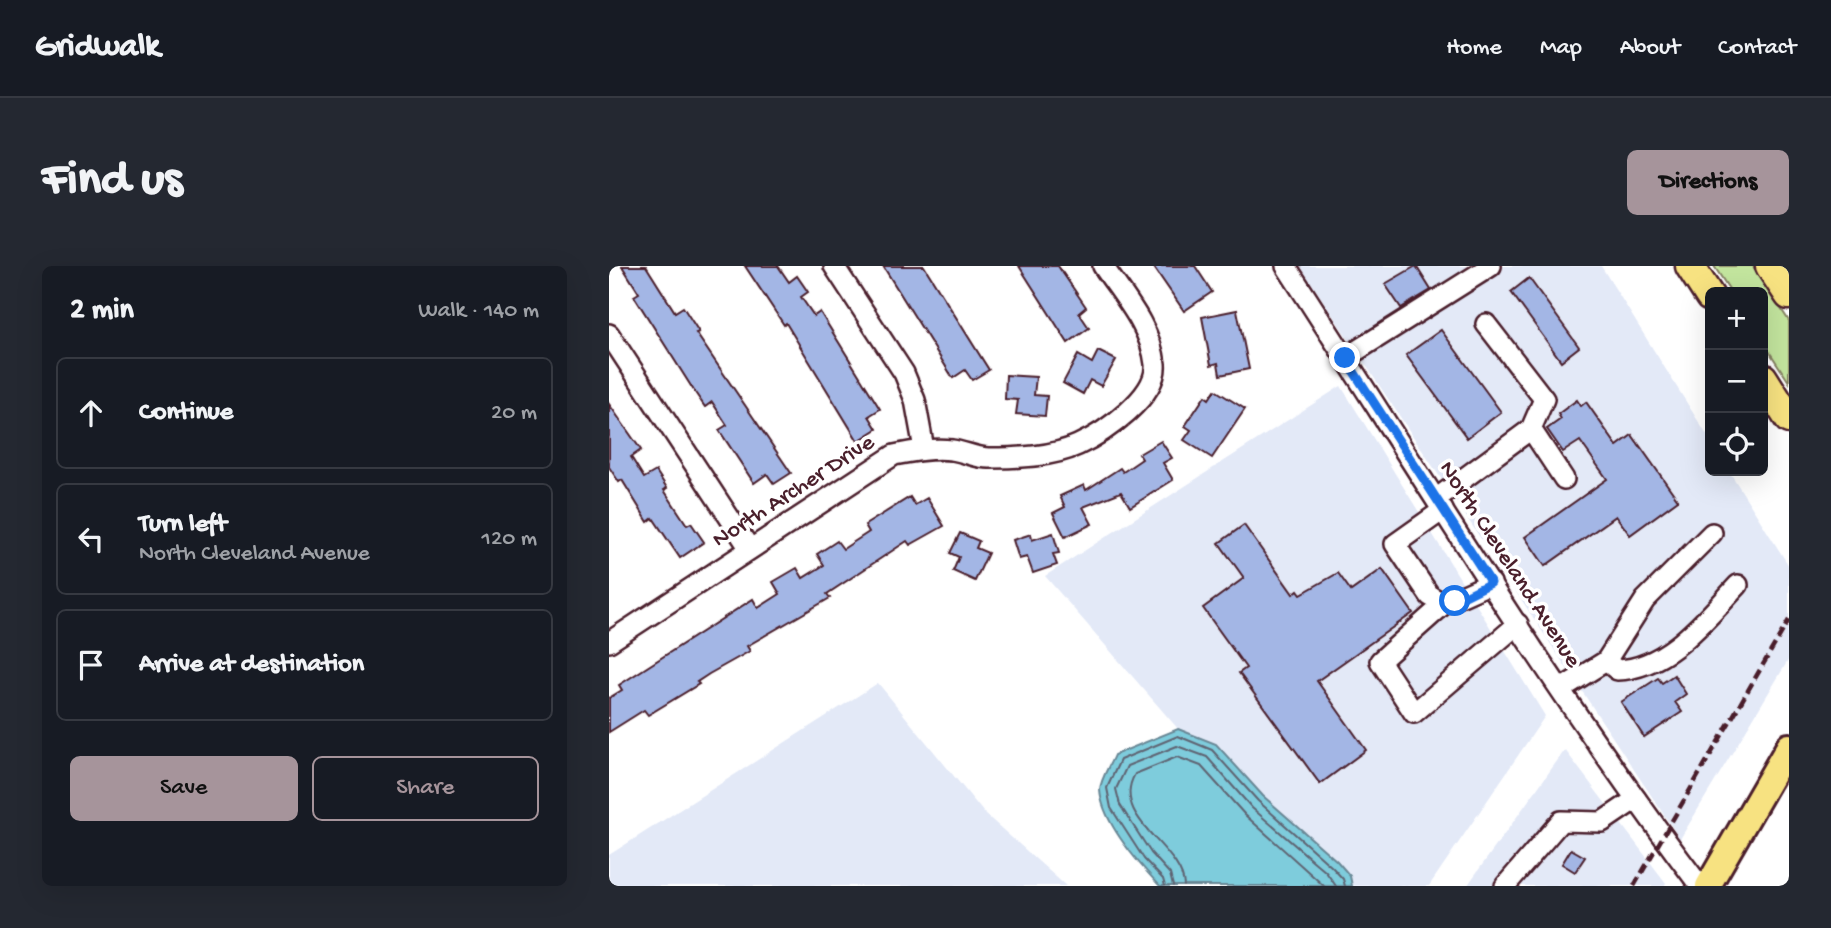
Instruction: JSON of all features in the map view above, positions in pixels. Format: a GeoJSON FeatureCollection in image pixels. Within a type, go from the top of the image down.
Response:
{"type":"FeatureCollection","features":[{"type":"Feature","properties":{"kind":"highway"},"geometry":{"type":"LineString","coordinates":[[1690,266],[1705,289]]}},
{"type":"Feature","properties":{"kind":"highway"},"geometry":{"type":"LineString","coordinates":[[1770,266],[1789,295]]}},
{"type":"Feature","properties":{"kind":"highway"},"geometry":{"type":"LineString","coordinates":[[1768,386],[1789,419]]}},
{"type":"Feature","properties":{"kind":"main road"},"geometry":{"type":"LineString","coordinates":[[1708,886],[1789,746]]}},
{"type":"Feature","properties":{"kind":"street"},"geometry":{"type":"LineString","coordinates":[[834,266],[904,373],[915,400],[924,449]]}},
{"type":"Feature","properties":{"kind":"street","name":"North Archer Drive"},"geometry":{"type":"LineString","coordinates":[[609,642],[894,455],[924,449],[953,450],[986,458],[1046,454],[1078,445],[1119,419],[1145,395],[1155,366],[1146,330],[1103,266]]}},
{"type":"Feature","properties":{"kind":"street","name":"North Cleveland Avenue"},"geometry":{"type":"LineString","coordinates":[[1286,266],[1561,689],[1636,799],[1700,886]]}},
{"type":"Feature","properties":{"kind":"street"},"geometry":{"type":"LineString","coordinates":[[1345,358],[1491,266]]}},
{"type":"Feature","properties":{"kind":"street"},"geometry":{"type":"LineString","coordinates":[[1444,604],[1430,596],[1395,544],[1531,429],[1544,399],[1486,324]]}},
{"type":"Feature","properties":{"kind":"street"},"geometry":{"type":"LineString","coordinates":[[609,334],[750,550]]}},
{"type":"Feature","properties":{"kind":"street"},"geometry":{"type":"LineString","coordinates":[[1531,429],[1564,480]]}},
{"type":"Feature","properties":{"kind":"street"},"geometry":{"type":"LineString","coordinates":[[1561,689],[1606,661],[1645,600],[1712,533]]}},
{"type":"Feature","properties":{"kind":"street"},"geometry":{"type":"LineString","coordinates":[[1491,583],[1444,604],[1380,662],[1414,713],[1518,624]]}},
{"type":"Feature","properties":{"kind":"street"},"geometry":{"type":"LineString","coordinates":[[1606,661],[1616,670],[1648,664],[1681,642],[1738,585]]}},
{"type":"Feature","properties":{"kind":"street"},"geometry":{"type":"LineString","coordinates":[[1505,886],[1561,821],[1602,822],[1636,799]]}},
{"type":"Feature","properties":{"kind":"shaded area"},"geometry":{"type":"Polygon","coordinates":[[[1300,266],[1601,266],[1705,432],[1705,476],[1732,476],[1789,566],[1789,659],[1680,839],[1300,266]]]}},
{"type":"Feature","properties":{"kind":"shaded area"},"geometry":{"type":"Polygon","coordinates":[[[1341,386],[1545,716],[1429,886],[1323,886],[1247,808],[1045,576],[1341,386]]]}},
{"type":"Feature","properties":{"kind":"shaded area"},"geometry":{"type":"Polygon","coordinates":[[[878,683],[984,813],[1066,886],[609,886],[609,855],[878,683]]]}},
{"type":"Feature","properties":{"kind":"shaded area"},"geometry":{"type":"Polygon","coordinates":[[[1565,750],[1666,883],[1664,886],[1467,886],[1565,750]]]}},
{"type":"Feature","properties":{"kind":"green space"},"geometry":{"type":"Polygon","coordinates":[[[1714,266],[1753,266],[1767,287],[1728,287],[1714,266]]]}},
{"type":"Feature","properties":{"kind":"green space"},"geometry":{"type":"Polygon","coordinates":[[[1768,289],[1789,321],[1789,382],[1768,350],[1768,289]]]}},
{"type":"Feature","properties":{"kind":"water"},"geometry":{"type":"Polygon","coordinates":[[[1178,729],[1216,744],[1263,796],[1337,861],[1350,876],[1352,886],[1160,886],[1114,829],[1102,802],[1100,786],[1114,755],[1178,729]]]}},
{"type":"Feature","properties":{"kind":"building"},"geometry":{"type":"Polygon","coordinates":[[[622,266],[646,266],[675,312],[683,307],[699,332],[696,333],[791,473],[774,484],[767,474],[754,483],[719,430],[727,425],[712,402],[705,407],[696,394],[634,296],[639,293],[622,266]]]}},
{"type":"Feature","properties":{"kind":"building"},"geometry":{"type":"Polygon","coordinates":[[[745,266],[778,266],[789,282],[797,276],[808,292],[801,297],[814,316],[820,312],[880,409],[869,416],[877,429],[858,441],[786,323],[784,325],[745,266]]]}},
{"type":"Feature","properties":{"kind":"building"},"geometry":{"type":"Polygon","coordinates":[[[883,266],[924,266],[989,370],[972,380],[965,370],[953,378],[883,266]]]}},
{"type":"Feature","properties":{"kind":"building"},"geometry":{"type":"Polygon","coordinates":[[[1019,266],[1058,266],[1086,307],[1079,313],[1089,328],[1068,343],[1019,266]]]}},
{"type":"Feature","properties":{"kind":"building"},"geometry":{"type":"Polygon","coordinates":[[[1153,266],[1195,266],[1212,292],[1184,311],[1153,266]]]}},
{"type":"Feature","properties":{"kind":"building"},"geometry":{"type":"Polygon","coordinates":[[[1416,266],[1431,290],[1401,308],[1385,284],[1416,266]]]}},
{"type":"Feature","properties":{"kind":"building"},"geometry":{"type":"Polygon","coordinates":[[[1529,278],[1579,347],[1561,361],[1511,292],[1529,278]]]}},
{"type":"Feature","properties":{"kind":"building"},"geometry":{"type":"Polygon","coordinates":[[[1237,310],[1249,369],[1220,375],[1218,363],[1211,365],[1202,317],[1237,310]]]}},
{"type":"Feature","properties":{"kind":"building"},"geometry":{"type":"Polygon","coordinates":[[[1441,330],[1501,412],[1467,438],[1406,355],[1441,330]]]}},
{"type":"Feature","properties":{"kind":"building"},"geometry":{"type":"Polygon","coordinates":[[[1098,351],[1116,360],[1101,386],[1090,380],[1083,394],[1063,383],[1078,355],[1092,363],[1098,351]]]}},
{"type":"Feature","properties":{"kind":"building"},"geometry":{"type":"Polygon","coordinates":[[[1006,375],[1036,377],[1034,395],[1047,396],[1045,416],[1016,414],[1018,400],[1005,399],[1006,375]]]}},
{"type":"Feature","properties":{"kind":"building"},"geometry":{"type":"Polygon","coordinates":[[[1215,390],[1245,409],[1212,458],[1184,440],[1191,430],[1185,426],[1205,396],[1209,399],[1215,390]]]}},
{"type":"Feature","properties":{"kind":"building"},"geometry":{"type":"Polygon","coordinates":[[[1577,400],[1581,406],[1586,402],[1617,446],[1632,435],[1678,500],[1630,535],[1616,516],[1545,566],[1525,537],[1607,479],[1580,441],[1563,452],[1547,429],[1561,419],[1558,414],[1577,400]]]}},
{"type":"Feature","properties":{"kind":"building"},"geometry":{"type":"Polygon","coordinates":[[[609,404],[641,450],[631,457],[644,478],[656,471],[667,488],[664,490],[687,525],[691,523],[704,542],[680,558],[653,518],[648,522],[622,480],[619,482],[609,467],[609,404]]]}},
{"type":"Feature","properties":{"kind":"building"},"geometry":{"type":"Polygon","coordinates":[[[1161,441],[1172,458],[1163,463],[1173,480],[1130,507],[1121,492],[1083,507],[1092,524],[1065,537],[1053,513],[1065,507],[1060,496],[1084,485],[1086,490],[1120,468],[1123,472],[1142,459],[1139,454],[1161,441]]]}},
{"type":"Feature","properties":{"kind":"building"},"geometry":{"type":"Polygon","coordinates":[[[910,497],[915,505],[927,498],[944,526],[910,545],[907,541],[827,594],[830,598],[747,646],[750,651],[709,674],[697,682],[699,684],[648,715],[644,710],[609,732],[609,698],[622,690],[619,685],[753,599],[758,608],[780,594],[773,582],[797,568],[803,578],[824,565],[817,554],[837,541],[843,549],[869,532],[865,525],[910,497]]]}},
{"type":"Feature","properties":{"kind":"building"},"geometry":{"type":"Polygon","coordinates":[[[1244,525],[1293,594],[1298,590],[1301,594],[1338,573],[1351,591],[1382,569],[1413,613],[1317,681],[1366,750],[1320,784],[1239,673],[1246,668],[1203,608],[1244,578],[1219,543],[1244,525]]]}},
{"type":"Feature","properties":{"kind":"building"},"geometry":{"type":"Polygon","coordinates":[[[960,533],[979,541],[976,548],[988,553],[975,581],[953,571],[959,557],[950,553],[960,533]]]}},
{"type":"Feature","properties":{"kind":"building"},"geometry":{"type":"Polygon","coordinates":[[[1053,533],[1059,553],[1053,554],[1057,565],[1033,573],[1027,557],[1019,559],[1013,540],[1031,534],[1032,540],[1053,533]]]}},
{"type":"Feature","properties":{"kind":"building"},"geometry":{"type":"Polygon","coordinates":[[[1674,675],[1686,694],[1675,702],[1682,712],[1644,737],[1621,702],[1658,678],[1662,683],[1674,675]]]}},
{"type":"Feature","properties":{"kind":"building"},"geometry":{"type":"Polygon","coordinates":[[[1571,849],[1585,857],[1575,872],[1562,864],[1571,849]]]}},
{"type":"Feature","properties":{"kind":"railway"},"geometry":{"type":"LineString","coordinates":[[1634,886],[1789,620]]}},
{"type":"Feature","properties":{"kind":"route"},"geometry":{"type":"LineString","coordinates":[[1345,358],[1491,583],[1455,601]]}}]}
